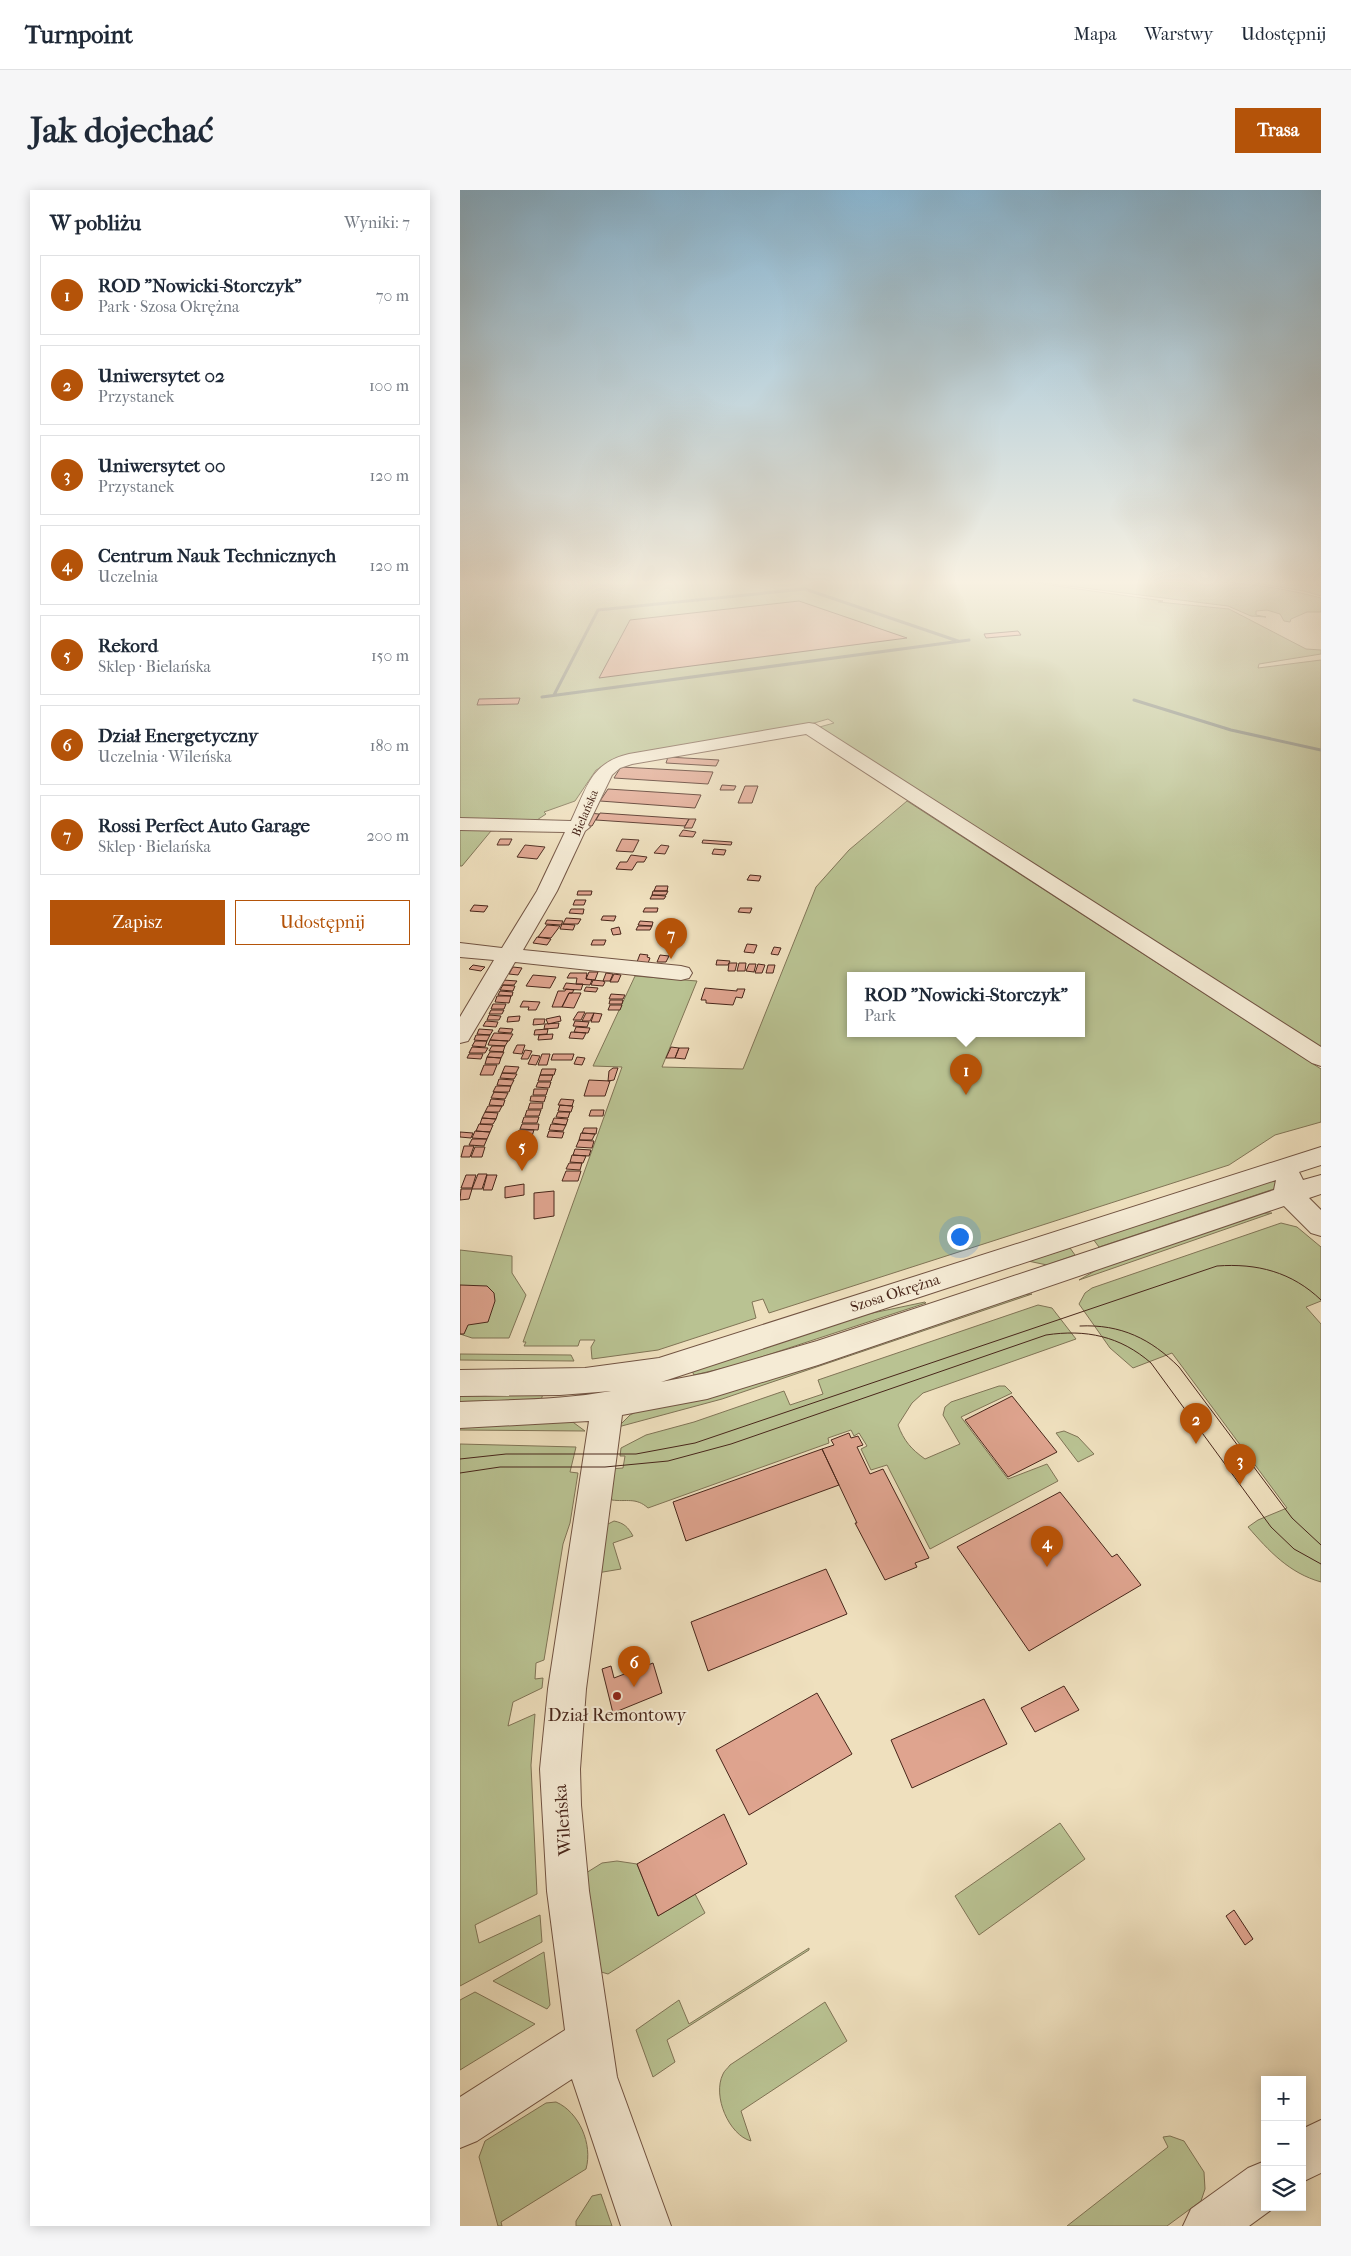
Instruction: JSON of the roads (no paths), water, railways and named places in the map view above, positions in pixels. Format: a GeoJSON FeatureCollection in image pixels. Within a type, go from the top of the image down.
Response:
{"type":"FeatureCollection","features":[{"type":"Feature","properties":{"kind":"street","name":"Bielańska"},"geometry":{"type":"LineString","coordinates":[[460,1036],[510,956],[547,891],[580,827],[604,772],[614,764],[629,759],[809,728],[1321,1058]]}},
{"type":"Feature","properties":{"kind":"street"},"geometry":{"type":"LineString","coordinates":[[460,824],[580,827]]}},
{"type":"Feature","properties":{"kind":"street"},"geometry":{"type":"LineString","coordinates":[[460,950],[682,973]]}},
{"type":"Feature","properties":{"kind":"street","name":"Szosa Okrężna"},"geometry":{"type":"LineString","coordinates":[[460,1415],[524,1413],[607,1406],[708,1386],[818,1353],[1289,1195],[1318,1166]]}},
{"type":"Feature","properties":{"kind":"street","name":"Szosa Okrężna"},"geometry":{"type":"LineString","coordinates":[[460,1383],[574,1383],[601,1381],[659,1370],[1318,1166]]}},
{"type":"Feature","properties":{"kind":"street"},"geometry":{"type":"LineString","coordinates":[[1289,1195],[1321,1226]]}},
{"type":"Feature","properties":{"kind":"street","name":"Wileńska"},"geometry":{"type":"LineString","coordinates":[[607,1406],[567,1689],[560,1769],[568,1890],[594,2077],[646,2226]]}},
{"type":"Feature","properties":{"kind":"street"},"geometry":{"type":"LineString","coordinates":[[460,2124],[589,2041]]}},
{"type":"Feature","properties":{"kind":"street"},"geometry":{"type":"LineString","coordinates":[[1306,2155],[1321,2144]]}},
{"type":"Feature","properties":{"kind":"street"},"geometry":{"type":"LineString","coordinates":[[1208,2226],[1261,2188]]}},
{"type":"Feature","properties":{"kind":"waterway"},"geometry":{"type":"LineString","coordinates":[[554,695],[564,676]]}},
{"type":"Feature","properties":{"kind":"waterway"},"geometry":{"type":"LineString","coordinates":[[542,697],[699,676]]}},
{"type":"Feature","properties":{"kind":"waterway"},"geometry":{"type":"LineString","coordinates":[[1134,700],[1231,730],[1321,750]]}},
{"type":"Feature","properties":{"kind":"tram line"},"geometry":{"type":"LineString","coordinates":[[460,1459],[506,1454],[636,1454],[695,1443],[1217,1266],[1246,1266],[1273,1271],[1298,1282],[1321,1300]]}},
{"type":"Feature","properties":{"kind":"tram line"},"geometry":{"type":"LineString","coordinates":[[1080,1326],[1109,1328],[1134,1335],[1157,1348],[1168,1357],[1179,1367],[1292,1518],[1321,1545]]}},
{"type":"Feature","properties":{"kind":"tram line"},"geometry":{"type":"LineString","coordinates":[[460,1473],[500,1467],[605,1467],[668,1461],[731,1444],[1046,1335],[1061,1333],[1089,1334],[1127,1346],[1151,1363],[1271,1527],[1294,1549],[1321,1564]]}},
{"type":"Feature","properties":{"kind":"place","name":"Rossi Perfect Auto Garage"},"geometry":{"type":"Point","coordinates":[671,959]}},
{"type":"Feature","properties":{"kind":"place","name":"ROD \"Nowicki-Storczyk\""},"geometry":{"type":"Point","coordinates":[966,1095]}},
{"type":"Feature","properties":{"kind":"place","name":"Rekord"},"geometry":{"type":"Point","coordinates":[522,1171]}},
{"type":"Feature","properties":{"kind":"place","name":"Uniwersytet 02"},"geometry":{"type":"Point","coordinates":[1196,1444]}},
{"type":"Feature","properties":{"kind":"place","name":"Uniwersytet 00"},"geometry":{"type":"Point","coordinates":[1240,1485]}},
{"type":"Feature","properties":{"kind":"place","name":"Centrum Nauk Technicznych"},"geometry":{"type":"Point","coordinates":[1047,1567]}},
{"type":"Feature","properties":{"kind":"place","name":"Dział Energetyczny"},"geometry":{"type":"Point","coordinates":[634,1687]}},
{"type":"Feature","properties":{"kind":"place","name":"Dział Remontowy"},"geometry":{"type":"Point","coordinates":[617,1696]}}]}
